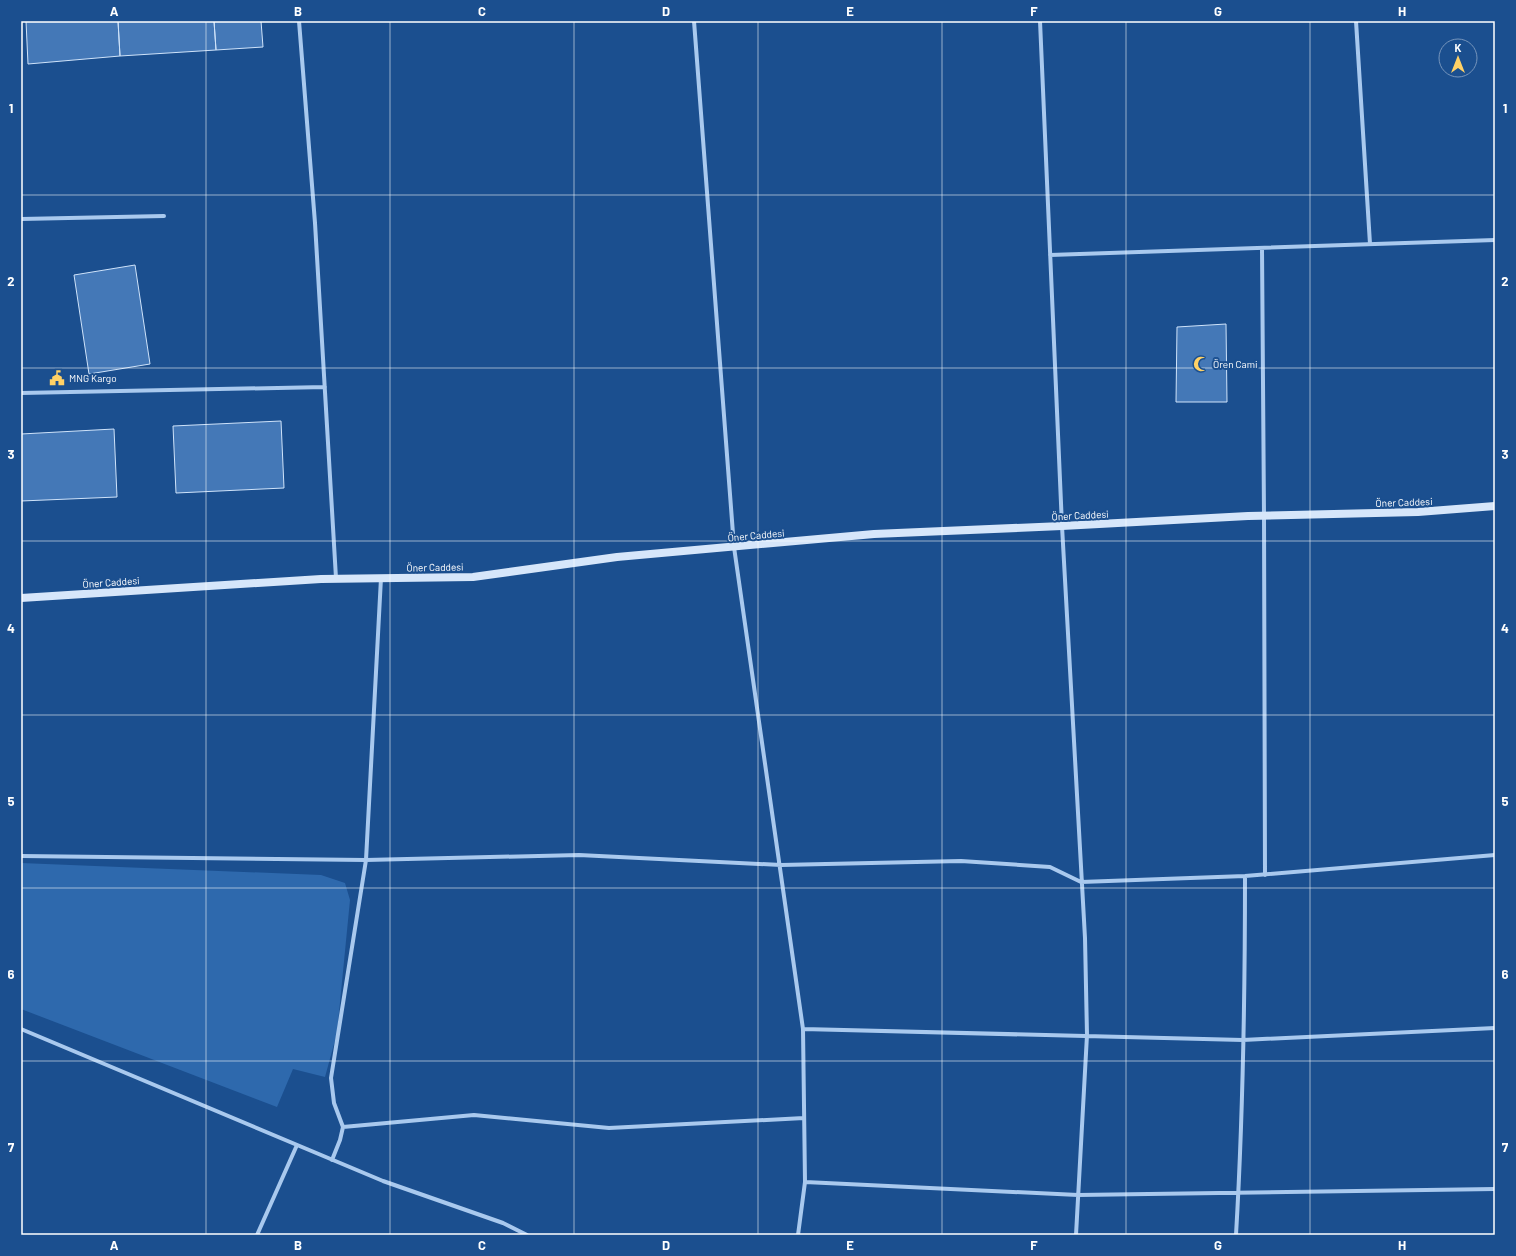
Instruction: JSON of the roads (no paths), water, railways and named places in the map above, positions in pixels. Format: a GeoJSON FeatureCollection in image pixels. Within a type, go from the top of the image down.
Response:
{"type":"FeatureCollection","features":[{"type":"Feature","properties":{"kind":"street"},"geometry":{"type":"LineString","coordinates":[[299,21],[315,223],[336,579]]}},
{"type":"Feature","properties":{"kind":"street"},"geometry":{"type":"LineString","coordinates":[[694,21],[734,547],[781,865],[803,1029],[805,1182],[798,1235]]}},
{"type":"Feature","properties":{"kind":"street"},"geometry":{"type":"LineString","coordinates":[[1040,21],[1062,526],[1085,938],[1087,1035],[1076,1235]]}},
{"type":"Feature","properties":{"kind":"street"},"geometry":{"type":"LineString","coordinates":[[1356,21],[1370,244]]}},
{"type":"Feature","properties":{"kind":"street"},"geometry":{"type":"LineString","coordinates":[[21,219],[164,216]]}},
{"type":"Feature","properties":{"kind":"street"},"geometry":{"type":"LineString","coordinates":[[1050,254],[1495,240]]}},
{"type":"Feature","properties":{"kind":"street"},"geometry":{"type":"LineString","coordinates":[[1262,248],[1266,875]]}},
{"type":"Feature","properties":{"kind":"street"},"geometry":{"type":"LineString","coordinates":[[21,393],[324,387]]}},
{"type":"Feature","properties":{"kind":"street","name":"Öner Caddesi"},"geometry":{"type":"LineString","coordinates":[[21,598],[336,579],[473,577],[617,557],[874,534],[1264,516],[1418,512],[1495,506]]}},
{"type":"Feature","properties":{"kind":"street"},"geometry":{"type":"LineString","coordinates":[[332,1160],[340,1140],[343,1127],[334,1103],[331,1078],[366,860],[381,578]]}},
{"type":"Feature","properties":{"kind":"street"},"geometry":{"type":"LineString","coordinates":[[21,856],[366,860],[579,855],[781,865],[961,861],[1050,868],[1082,882],[1266,875],[1495,856]]}},
{"type":"Feature","properties":{"kind":"street"},"geometry":{"type":"LineString","coordinates":[[1236,1235],[1239,1194],[1243,1040],[1244,876]]}},
{"type":"Feature","properties":{"kind":"street"},"geometry":{"type":"LineString","coordinates":[[803,1029],[1243,1040],[1495,1028]]}},
{"type":"Feature","properties":{"kind":"street"},"geometry":{"type":"LineString","coordinates":[[21,1029],[383,1181],[503,1224],[527,1235]]}},
{"type":"Feature","properties":{"kind":"street"},"geometry":{"type":"LineString","coordinates":[[343,1127],[474,1115],[609,1128],[804,1118]]}},
{"type":"Feature","properties":{"kind":"street"},"geometry":{"type":"LineString","coordinates":[[257,1235],[297,1145]]}},
{"type":"Feature","properties":{"kind":"street"},"geometry":{"type":"LineString","coordinates":[[805,1182],[1078,1195],[1239,1194],[1495,1189]]}},
{"type":"Feature","properties":{"kind":"place","name":"Ören Cami"},"geometry":{"type":"Point","coordinates":[1201,364]}},
{"type":"Feature","properties":{"kind":"place","name":"MNG Kargo"},"geometry":{"type":"Point","coordinates":[57,378]}}]}
